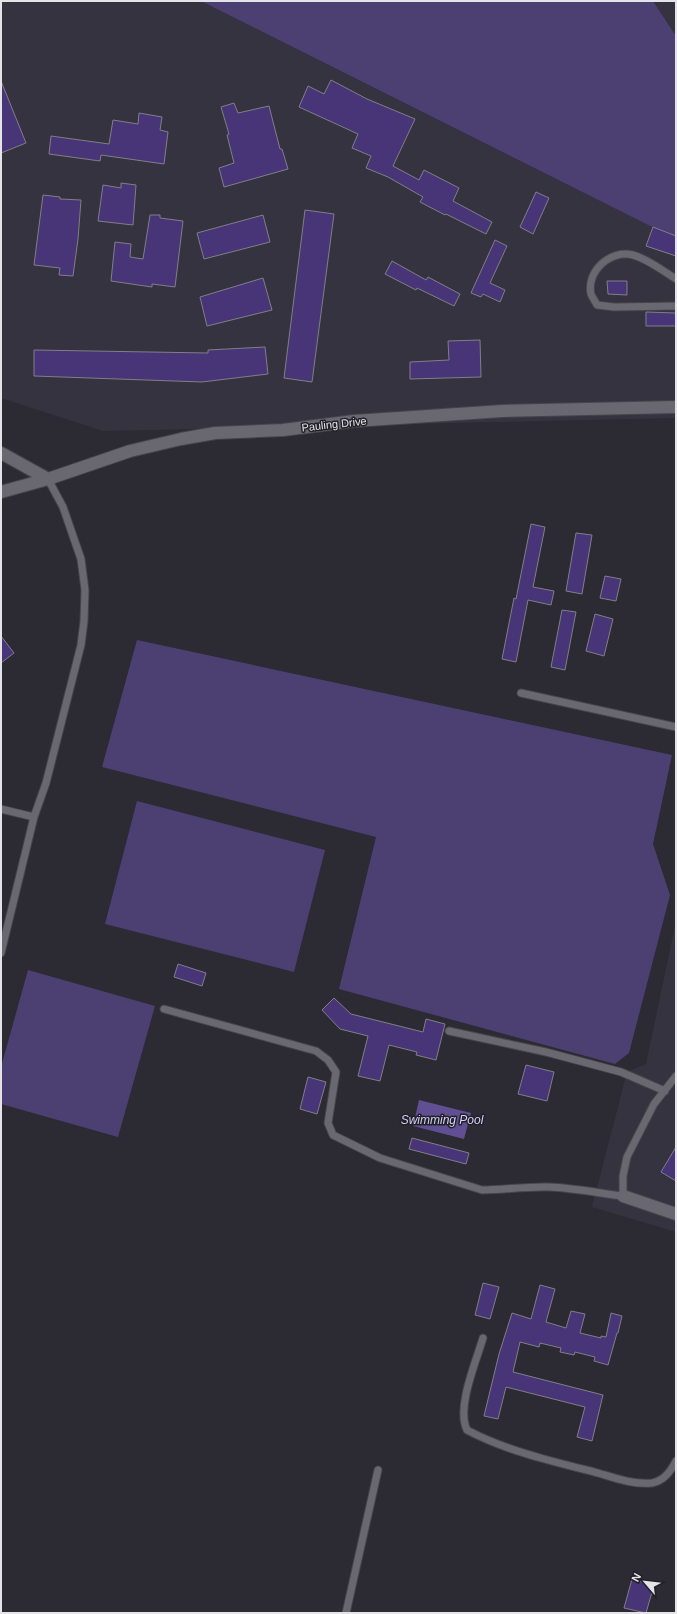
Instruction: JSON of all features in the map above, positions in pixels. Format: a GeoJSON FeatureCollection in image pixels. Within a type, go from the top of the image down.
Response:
{"type":"FeatureCollection","features":[{"type":"Feature","properties":{"kind":"street","name":"Pauling Drive"},"geometry":{"type":"LineString","coordinates":[[1,492],[48,479],[130,451],[215,433],[283,430],[354,421],[502,411],[676,407]]}},
{"type":"Feature","properties":{"kind":"street"},"geometry":{"type":"LineString","coordinates":[[1,453],[48,479]]}},
{"type":"Feature","properties":{"kind":"street"},"geometry":{"type":"LineString","coordinates":[[623,1196],[676,1214]]}},
{"type":"Feature","properties":{"kind":"lane"},"geometry":{"type":"LineString","coordinates":[[676,279],[634,255],[624,254],[602,262],[594,275],[591,284],[591,295],[597,305],[614,307],[676,306]]}},
{"type":"Feature","properties":{"kind":"lane"},"geometry":{"type":"LineString","coordinates":[[1,953],[34,817],[46,783],[80,645],[84,605],[85,590],[81,559],[63,507],[48,479]]}},
{"type":"Feature","properties":{"kind":"lane"},"geometry":{"type":"LineString","coordinates":[[521,693],[676,727]]}},
{"type":"Feature","properties":{"kind":"lane"},"geometry":{"type":"LineString","coordinates":[[1,809],[34,817]]}},
{"type":"Feature","properties":{"kind":"lane"},"geometry":{"type":"LineString","coordinates":[[164,1009],[316,1051],[328,1060],[336,1072],[328,1123],[333,1135],[380,1158],[482,1190],[498,1190],[516,1187],[550,1187],[623,1196],[623,1176],[627,1157],[654,1104],[676,1076]]}},
{"type":"Feature","properties":{"kind":"lane"},"geometry":{"type":"LineString","coordinates":[[449,1031],[546,1052],[621,1072],[665,1091]]}},
{"type":"Feature","properties":{"kind":"lane"},"geometry":{"type":"LineString","coordinates":[[484,1338],[465,1400],[463,1423],[467,1430],[498,1444],[560,1464],[636,1483],[661,1480],[671,1470],[676,1461]]}},
{"type":"Feature","properties":{"kind":"lane"},"geometry":{"type":"LineString","coordinates":[[346,1613],[378,1470]]}},
{"type":"Feature","properties":{"kind":"lane"},"geometry":{"type":"LineString","coordinates":[[671,1470],[676,1477]]}},
{"type":"Feature","properties":{"kind":"shaded area"},"geometry":{"type":"Polygon","coordinates":[[[1,1],[201,1],[676,239],[676,418],[103,431],[1,398],[1,1]]]}},
{"type":"Feature","properties":{"kind":"shaded area"},"geometry":{"type":"Polygon","coordinates":[[[201,1],[653,1],[676,36],[676,239],[201,1]]]}},
{"type":"Feature","properties":{"kind":"shaded area"},"geometry":{"type":"Polygon","coordinates":[[[653,1],[676,1],[676,36],[653,1]]]}},
{"type":"Feature","properties":{"kind":"shaded area"},"geometry":{"type":"Polygon","coordinates":[[[137,640],[672,755],[653,844],[670,895],[629,1053],[615,1064],[339,989],[376,837],[102,767],[137,640]]]}},
{"type":"Feature","properties":{"kind":"shaded area"},"geometry":{"type":"Polygon","coordinates":[[[137,801],[325,850],[294,972],[105,924],[137,801]]]}},
{"type":"Feature","properties":{"kind":"shaded area"},"geometry":{"type":"Polygon","coordinates":[[[676,921],[676,1232],[592,1207],[627,1072],[646,1064],[676,921]]]}},
{"type":"Feature","properties":{"kind":"shaded area"},"geometry":{"type":"Polygon","coordinates":[[[28,970],[155,1006],[118,1137],[1,1104],[1,1067],[28,970]]]}},
{"type":"Feature","properties":{"kind":"water","name":"Swimming Pool"},"geometry":{"type":"Polygon","coordinates":[[[419,1100],[471,1113],[464,1139],[413,1126],[419,1100]]]}},
{"type":"Feature","properties":{"kind":"building"},"geometry":{"type":"Polygon","coordinates":[[[331,80],[367,99],[415,119],[393,166],[419,180],[424,170],[459,188],[453,201],[492,222],[486,234],[420,202],[423,197],[388,177],[366,168],[371,156],[352,148],[358,134],[299,107],[308,86],[324,94],[331,80]]]}},
{"type":"Feature","properties":{"kind":"building"},"geometry":{"type":"Polygon","coordinates":[[[1,81],[26,143],[1,153],[1,81]]]}},
{"type":"Feature","properties":{"kind":"building"},"geometry":{"type":"Polygon","coordinates":[[[234,103],[238,113],[269,106],[280,149],[282,149],[288,169],[224,187],[219,168],[234,163],[227,135],[229,134],[221,107],[234,103]]]}},
{"type":"Feature","properties":{"kind":"building"},"geometry":{"type":"Polygon","coordinates":[[[139,113],[162,117],[160,130],[168,132],[164,164],[101,155],[100,161],[49,154],[51,136],[109,144],[113,120],[138,124],[139,113]]]}},
{"type":"Feature","properties":{"kind":"building"},"geometry":{"type":"Polygon","coordinates":[[[121,183],[136,185],[133,225],[98,221],[103,185],[121,188],[121,183]]]}},
{"type":"Feature","properties":{"kind":"building"},"geometry":{"type":"Polygon","coordinates":[[[536,192],[549,198],[533,234],[520,227],[536,192]]]}},
{"type":"Feature","properties":{"kind":"building"},"geometry":{"type":"Polygon","coordinates":[[[43,195],[60,197],[60,199],[81,200],[73,276],[59,275],[60,268],[34,265],[43,195]]]}},
{"type":"Feature","properties":{"kind":"building"},"geometry":{"type":"Polygon","coordinates":[[[305,210],[334,214],[312,382],[284,378],[305,210]]]}},
{"type":"Feature","properties":{"kind":"building"},"geometry":{"type":"Polygon","coordinates":[[[150,215],[160,215],[160,218],[183,221],[175,287],[152,284],[152,287],[111,281],[115,242],[131,244],[130,257],[143,259],[150,215]]]}},
{"type":"Feature","properties":{"kind":"building"},"geometry":{"type":"Polygon","coordinates":[[[263,215],[270,242],[204,259],[197,233],[263,215]]]}},
{"type":"Feature","properties":{"kind":"building"},"geometry":{"type":"Polygon","coordinates":[[[653,227],[676,236],[676,256],[646,246],[653,227]]]}},
{"type":"Feature","properties":{"kind":"building"},"geometry":{"type":"Polygon","coordinates":[[[495,240],[507,246],[490,283],[505,290],[500,302],[483,294],[481,297],[471,293],[495,240]]]}},
{"type":"Feature","properties":{"kind":"building"},"geometry":{"type":"Polygon","coordinates":[[[392,261],[426,280],[428,277],[460,294],[454,306],[417,288],[416,290],[385,274],[392,261]]]}},
{"type":"Feature","properties":{"kind":"building"},"geometry":{"type":"Polygon","coordinates":[[[263,278],[272,310],[207,326],[200,297],[263,278]]]}},
{"type":"Feature","properties":{"kind":"building"},"geometry":{"type":"Polygon","coordinates":[[[607,281],[627,281],[627,295],[608,294],[607,281]]]}},
{"type":"Feature","properties":{"kind":"building"},"geometry":{"type":"Polygon","coordinates":[[[646,312],[676,313],[676,326],[646,326],[646,312]]]}},
{"type":"Feature","properties":{"kind":"building"},"geometry":{"type":"Polygon","coordinates":[[[480,340],[481,377],[410,379],[410,362],[449,360],[448,341],[480,340]]]}},
{"type":"Feature","properties":{"kind":"building"},"geometry":{"type":"Polygon","coordinates":[[[265,347],[268,374],[202,382],[34,376],[34,350],[208,353],[208,350],[265,347]]]}},
{"type":"Feature","properties":{"kind":"building"},"geometry":{"type":"Polygon","coordinates":[[[531,524],[545,527],[533,587],[554,591],[551,605],[528,600],[516,662],[502,659],[531,524]]]}},
{"type":"Feature","properties":{"kind":"building"},"geometry":{"type":"Polygon","coordinates":[[[576,533],[592,535],[582,594],[566,591],[576,533]]]}},
{"type":"Feature","properties":{"kind":"building"},"geometry":{"type":"Polygon","coordinates":[[[605,576],[621,579],[616,601],[600,598],[605,576]]]}},
{"type":"Feature","properties":{"kind":"building"},"geometry":{"type":"Polygon","coordinates":[[[562,610],[576,612],[565,670],[551,667],[562,610]]]}},
{"type":"Feature","properties":{"kind":"building"},"geometry":{"type":"Polygon","coordinates":[[[595,614],[613,619],[604,656],[586,651],[595,614]]]}},
{"type":"Feature","properties":{"kind":"building"},"geometry":{"type":"Polygon","coordinates":[[[1,636],[14,653],[1,663],[1,636]]]}},
{"type":"Feature","properties":{"kind":"building"},"geometry":{"type":"Polygon","coordinates":[[[178,964],[206,973],[202,986],[174,977],[178,964]]]}},
{"type":"Feature","properties":{"kind":"building"},"geometry":{"type":"Polygon","coordinates":[[[334,998],[351,1014],[423,1032],[426,1019],[445,1024],[436,1060],[416,1055],[417,1052],[389,1045],[380,1081],[358,1076],[368,1036],[340,1029],[322,1010],[334,998]]]}},
{"type":"Feature","properties":{"kind":"building"},"geometry":{"type":"Polygon","coordinates":[[[526,1065],[554,1072],[547,1101],[518,1094],[526,1065]]]}},
{"type":"Feature","properties":{"kind":"building"},"geometry":{"type":"Polygon","coordinates":[[[308,1077],[326,1082],[317,1114],[300,1109],[308,1077]]]}},
{"type":"Feature","properties":{"kind":"building"},"geometry":{"type":"Polygon","coordinates":[[[412,1138],[469,1153],[466,1164],[409,1149],[412,1138]]]}},
{"type":"Feature","properties":{"kind":"building"},"geometry":{"type":"Polygon","coordinates":[[[676,1147],[676,1181],[661,1172],[676,1147]]]}},
{"type":"Feature","properties":{"kind":"building"},"geometry":{"type":"Polygon","coordinates":[[[483,1283],[499,1287],[490,1319],[475,1315],[483,1283]]]}},
{"type":"Feature","properties":{"kind":"building"},"geometry":{"type":"Polygon","coordinates":[[[540,1285],[555,1289],[546,1322],[566,1328],[571,1311],[585,1314],[580,1333],[601,1338],[601,1336],[606,1337],[611,1313],[622,1316],[608,1365],[594,1361],[595,1357],[575,1352],[574,1355],[560,1352],[561,1348],[540,1343],[539,1347],[520,1342],[513,1372],[603,1395],[592,1441],[577,1437],[585,1407],[506,1387],[498,1419],[484,1416],[499,1354],[512,1313],[531,1319],[540,1285]]]}},
{"type":"Feature","properties":{"kind":"building"},"geometry":{"type":"Polygon","coordinates":[[[632,1579],[654,1585],[646,1613],[624,1608],[632,1579]]]}}]}
